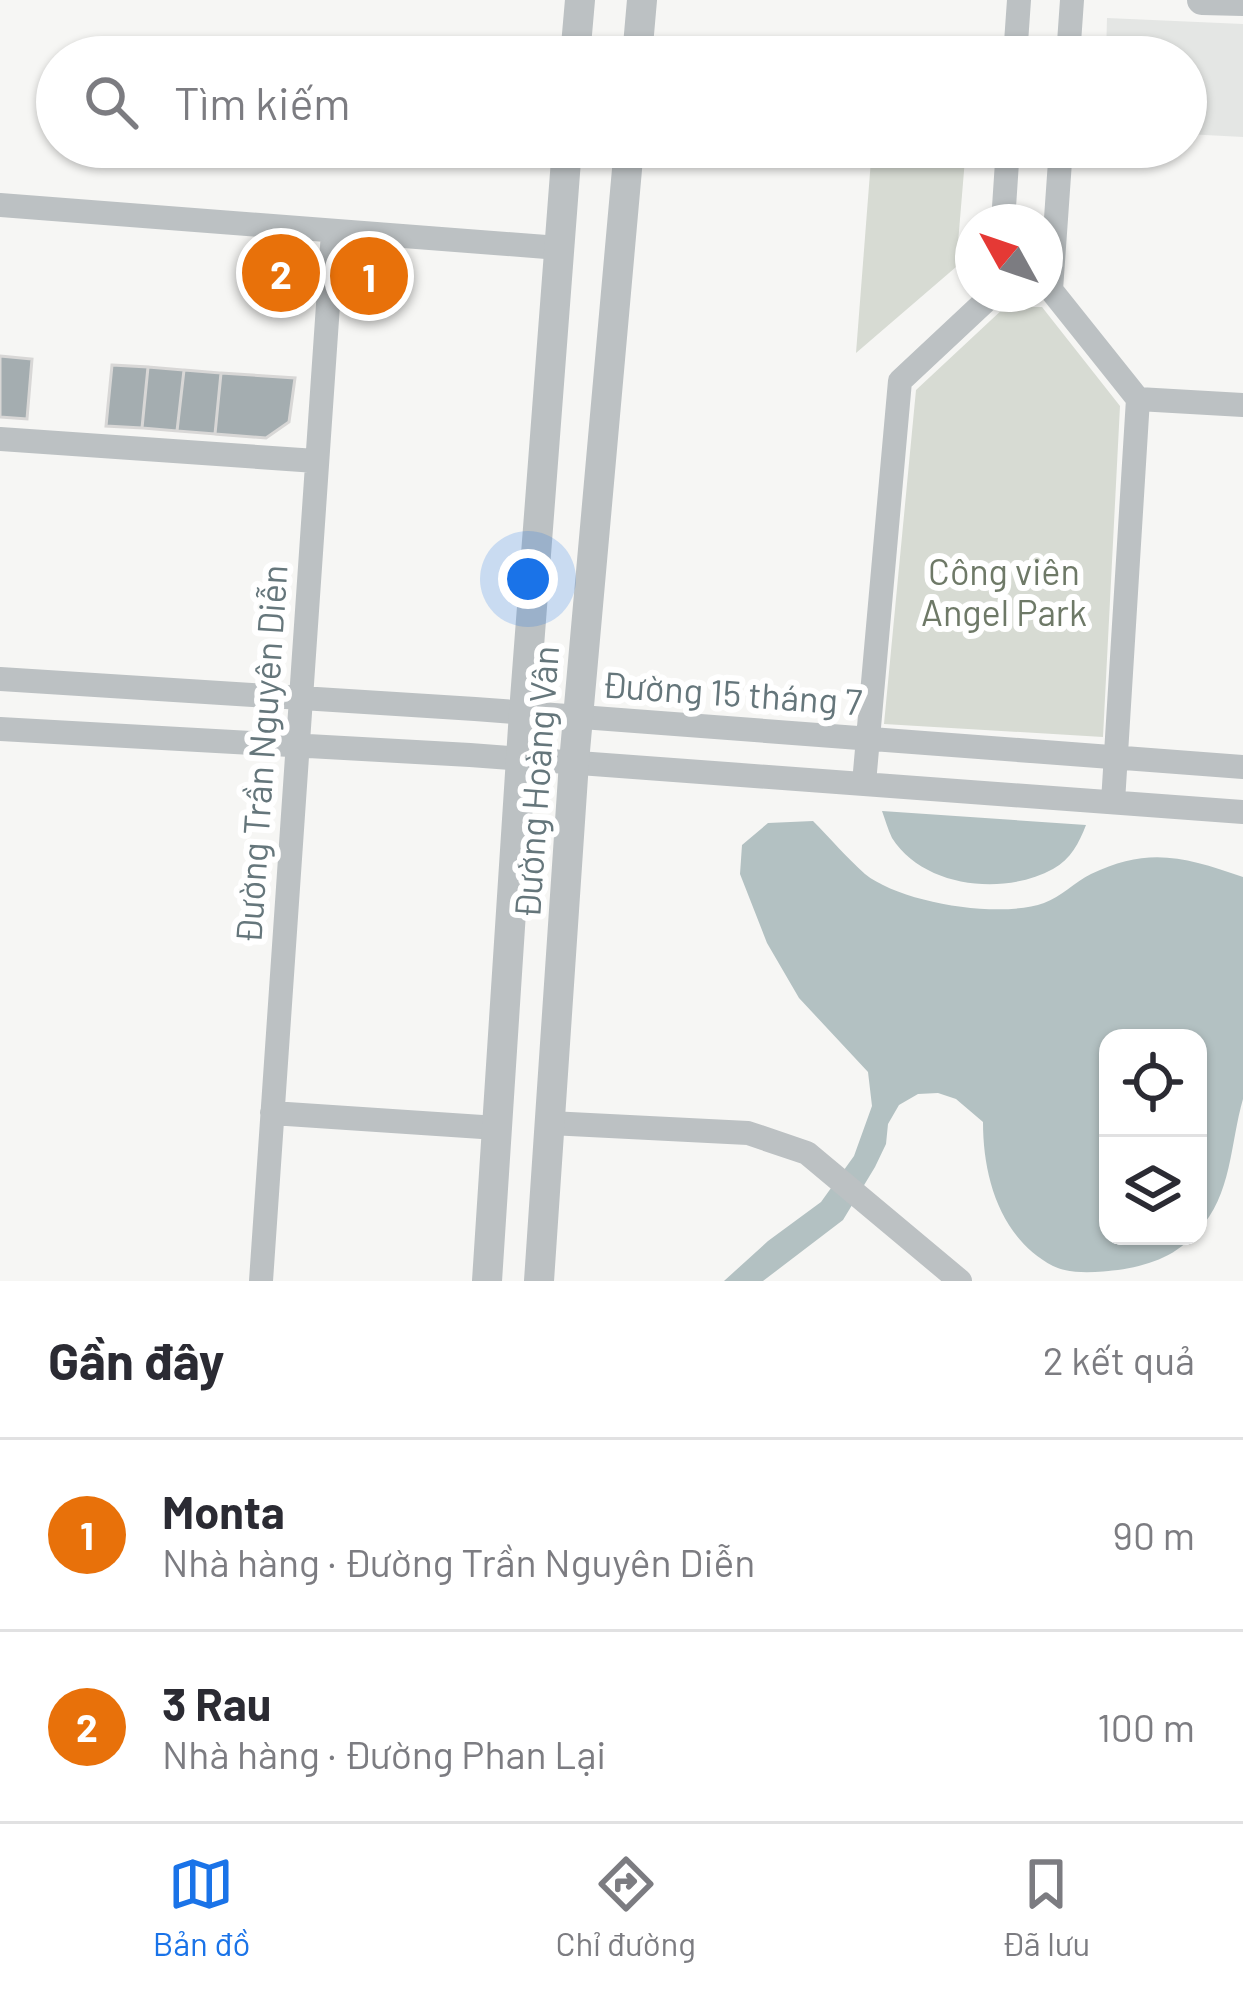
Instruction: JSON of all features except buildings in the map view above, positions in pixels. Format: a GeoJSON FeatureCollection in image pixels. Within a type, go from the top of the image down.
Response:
{"type":"FeatureCollection","features":[{"type":"Feature","properties":{"kind":"street"},"geometry":{"type":"LineString","coordinates":[[577,36],[580,0]]}},
{"type":"Feature","properties":{"kind":"street"},"geometry":{"type":"LineString","coordinates":[[639,36],[642,0]]}},
{"type":"Feature","properties":{"kind":"street"},"geometry":{"type":"LineString","coordinates":[[1016,36],[1019,0]]}},
{"type":"Feature","properties":{"kind":"street"},"geometry":{"type":"LineString","coordinates":[[1069,36],[1072,0]]}},
{"type":"Feature","properties":{"kind":"street"},"geometry":{"type":"LineString","coordinates":[[1202,0],[1243,2]]}},
{"type":"Feature","properties":{"kind":"street","name":"Đường Hoàng Vân"},"geometry":{"type":"LineString","coordinates":[[487,1281],[565,168]]}},
{"type":"Feature","properties":{"kind":"street","name":"Đường Hoàng Vân"},"geometry":{"type":"LineString","coordinates":[[539,1281],[574,762],[627,168]]}},
{"type":"Feature","properties":{"kind":"street"},"geometry":{"type":"LineString","coordinates":[[1004,204],[1007,168]]}},
{"type":"Feature","properties":{"kind":"street"},"geometry":{"type":"LineString","coordinates":[[1056,204],[1059,168]]}},
{"type":"Feature","properties":{"kind":"street"},"geometry":{"type":"LineString","coordinates":[[0,205],[559,248]]}},
{"type":"Feature","properties":{"kind":"street","name":"Đường Trần Nguyên Diễn"},"geometry":{"type":"LineString","coordinates":[[261,1281],[333,232]]}},
{"type":"Feature","properties":{"kind":"street"},"geometry":{"type":"LineString","coordinates":[[1063,308],[1138,399],[1113,802]]}},
{"type":"Feature","properties":{"kind":"street"},"geometry":{"type":"LineString","coordinates":[[865,784],[900,381],[974,312]]}},
{"type":"Feature","properties":{"kind":"street"},"geometry":{"type":"LineString","coordinates":[[1138,399],[1243,405]]}},
{"type":"Feature","properties":{"kind":"street"},"geometry":{"type":"LineString","coordinates":[[0,440],[316,461]]}},
{"type":"Feature","properties":{"kind":"street","name":"Đường 15 tháng 7"},"geometry":{"type":"LineString","coordinates":[[0,679],[524,712],[1243,767]]}},
{"type":"Feature","properties":{"kind":"street"},"geometry":{"type":"LineString","coordinates":[[0,729],[574,762],[1243,812]]}},
{"type":"Feature","properties":{"kind":"street"},"geometry":{"type":"LineString","coordinates":[[272,1113],[497,1128]]}},
{"type":"Feature","properties":{"kind":"street"},"geometry":{"type":"LineString","coordinates":[[550,1123],[748,1132],[807,1154],[960,1281]]}},
{"type":"Feature","properties":{"kind":"shaded area"},"geometry":{"type":"Polygon","coordinates":[[[1107,18],[1243,24],[1243,137],[1207,135],[1207,36],[1107,36],[1107,18]]]}},
{"type":"Feature","properties":{"kind":"shaded area"},"geometry":{"type":"Polygon","coordinates":[[[882,811],[1086,825],[1074,850],[1053,869],[1012,883],[989,884],[944,877],[924,868],[892,838],[882,811]]]}},
{"type":"Feature","properties":{"kind":"shaded area"},"geometry":{"type":"Polygon","coordinates":[[[813,821],[858,868],[881,884],[926,900],[978,909],[1044,903],[1091,874],[1149,857],[1185,860],[1243,877],[1243,1099],[1224,1185],[1207,1220],[1207,1029],[1099,1029],[1099,1245],[1183,1245],[1159,1259],[1110,1271],[1068,1271],[1053,1266],[1020,1239],[998,1204],[986,1164],[983,1122],[956,1099],[938,1093],[918,1094],[899,1105],[875,1167],[843,1220],[763,1281],[724,1281],[821,1202],[854,1156],[872,1106],[868,1072],[799,998],[767,943],[740,874],[742,845],[768,823],[813,821]]]}},
{"type":"Feature","properties":{"kind":"green space"},"geometry":{"type":"Polygon","coordinates":[[[870,168],[964,168],[961,204],[955,204],[955,268],[856,353],[870,168]]]}},
{"type":"Feature","properties":{"kind":"green space","name":"Công viên Angel Park"},"geometry":{"type":"Polygon","coordinates":[[[1000,312],[1046,312],[1120,406],[1103,737],[884,724],[916,390],[1000,312]]]}},
{"type":"Feature","properties":{"kind":"place","name":"3 Rau"},"geometry":{"type":"Point","coordinates":[281,273]}},
{"type":"Feature","properties":{"kind":"place","name":"Monta"},"geometry":{"type":"Point","coordinates":[369,276]}}]}
